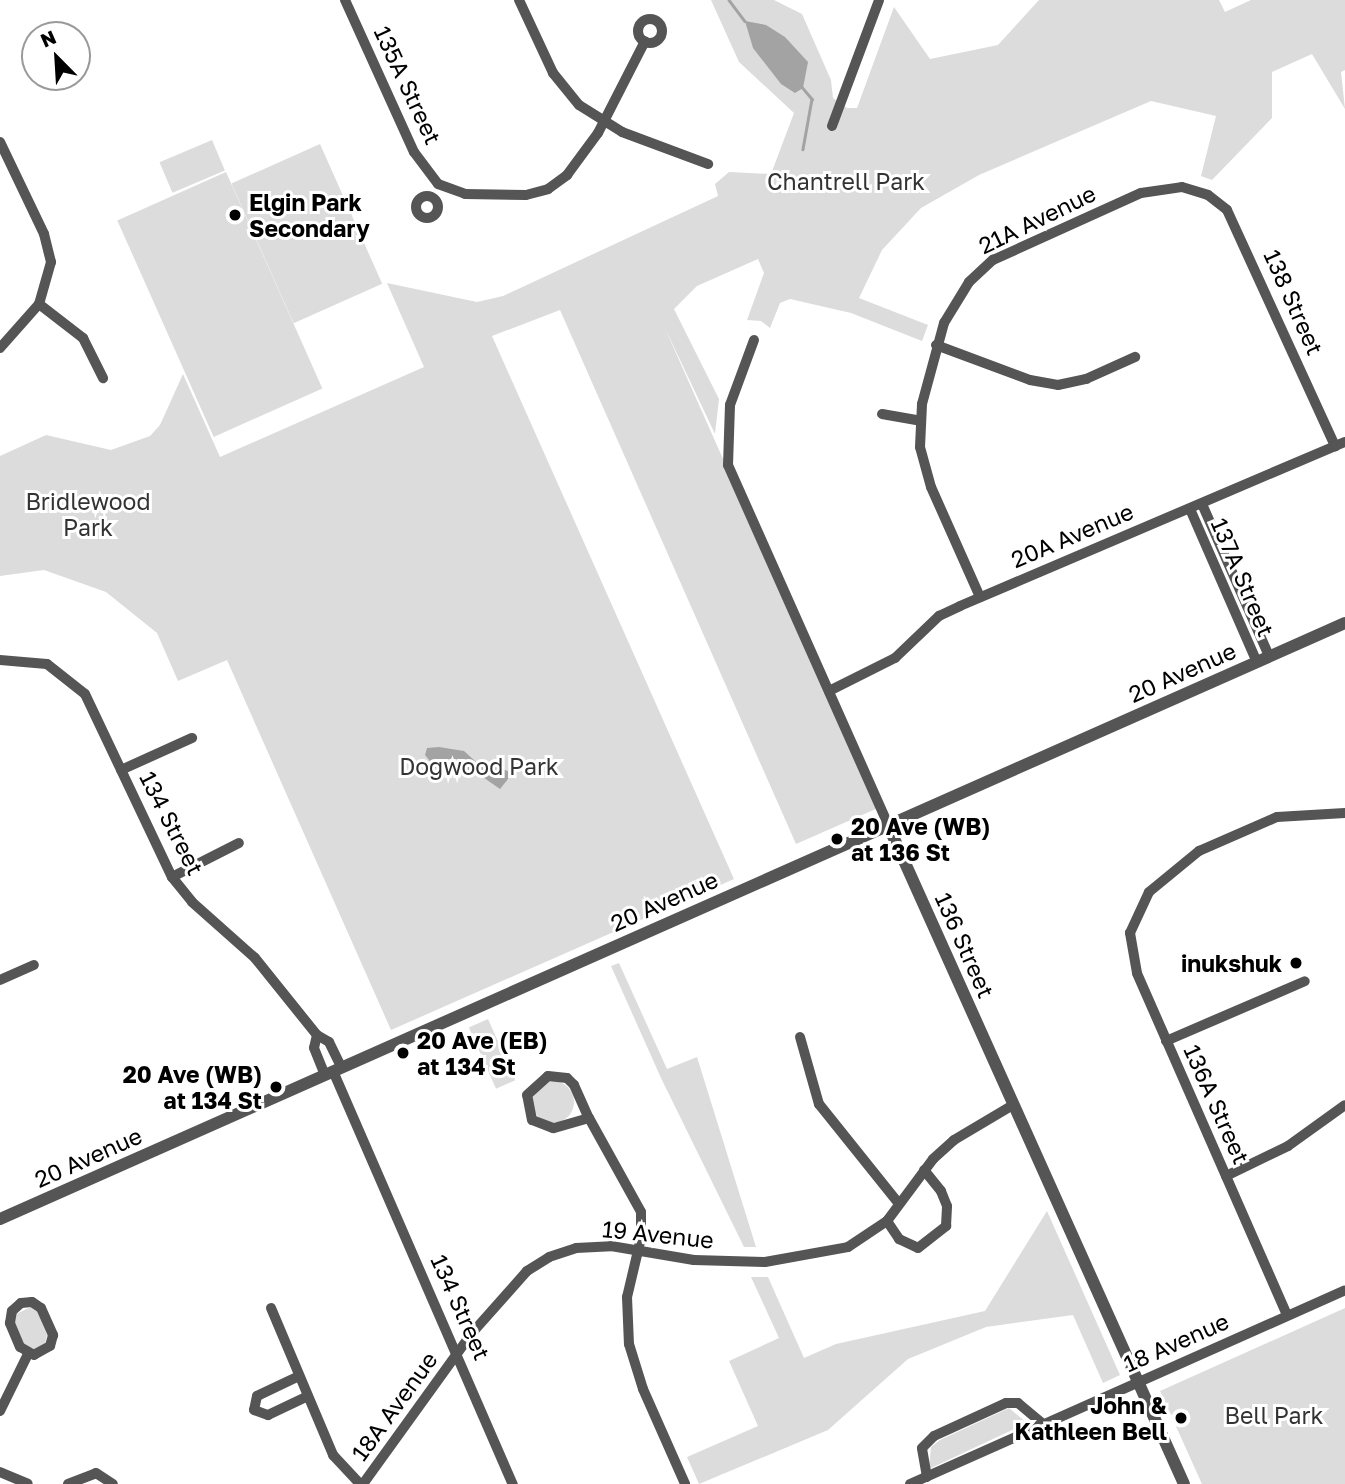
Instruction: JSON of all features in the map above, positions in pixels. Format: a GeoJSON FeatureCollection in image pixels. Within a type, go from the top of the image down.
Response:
{"type":"FeatureCollection","features":[{"type":"Feature","properties":{"kind":"street","name":"135A Street"},"geometry":{"type":"LineString","coordinates":[[345,0],[414,152],[438,184]]}},
{"type":"Feature","properties":{"kind":"street"},"geometry":{"type":"LineString","coordinates":[[519,0],[560,85],[579,105],[604,122],[708,164]]}},
{"type":"Feature","properties":{"kind":"street"},"geometry":{"type":"LineString","coordinates":[[832,126],[879,0]]}},
{"type":"Feature","properties":{"kind":"street"},"geometry":{"type":"LineString","coordinates":[[431,197],[438,184],[465,194],[526,195],[548,189],[567,175],[604,122],[645,41]]}},
{"type":"Feature","properties":{"kind":"street"},"geometry":{"type":"LineString","coordinates":[[0,142],[49,247],[50,277],[39,304],[0,348]]}},
{"type":"Feature","properties":{"kind":"street","name":"21A Avenue"},"geometry":{"type":"LineString","coordinates":[[936,345],[960,293],[993,260],[1142,193],[1168,187],[1196,190]]}},
{"type":"Feature","properties":{"kind":"street","name":"138 Street"},"geometry":{"type":"LineString","coordinates":[[1196,190],[1218,202],[1239,229],[1340,444]]}},
{"type":"Feature","properties":{"kind":"street"},"geometry":{"type":"LineString","coordinates":[[39,304],[83,338],[103,378]]}},
{"type":"Feature","properties":{"kind":"street","name":"136 Street"},"geometry":{"type":"LineString","coordinates":[[754,340],[730,405],[728,465],[1184,1484]]}},
{"type":"Feature","properties":{"kind":"street"},"geometry":{"type":"LineString","coordinates":[[981,597],[926,474],[920,421],[936,345],[1030,380],[1058,385],[1086,379],[1135,357]]}},
{"type":"Feature","properties":{"kind":"street"},"geometry":{"type":"LineString","coordinates":[[882,414],[920,421]]}},
{"type":"Feature","properties":{"kind":"street","name":"20A Avenue"},"geometry":{"type":"LineString","coordinates":[[830,691],[882,666],[939,617],[1340,444]]}},
{"type":"Feature","properties":{"kind":"street","name":"137A Street"},"geometry":{"type":"LineString","coordinates":[[1202,504],[1263,659]]}},
{"type":"Feature","properties":{"kind":"street","name":"137A Street"},"geometry":{"type":"LineString","coordinates":[[1190,509],[1218,572],[1263,659]]}},
{"type":"Feature","properties":{"kind":"street"},"geometry":{"type":"LineString","coordinates":[[1218,572],[1229,567]]}},
{"type":"Feature","properties":{"kind":"street","name":"20 Avenue"},"geometry":{"type":"LineString","coordinates":[[0,1219],[1345,623]]}},
{"type":"Feature","properties":{"kind":"street","name":"134 Street"},"geometry":{"type":"LineString","coordinates":[[0,660],[32,659],[62,671],[85,694],[172,877],[192,902],[255,958],[317,1035],[329,1042],[333,1071]]}},
{"type":"Feature","properties":{"kind":"street"},"geometry":{"type":"LineString","coordinates":[[121,769],[192,738]]}},
{"type":"Feature","properties":{"kind":"street","name":"136A Street"},"geometry":{"type":"LineString","coordinates":[[1287,1315],[1132,960],[1130,933],[1139,907],[1171,872],[1211,845],[1277,817],[1345,813]]}},
{"type":"Feature","properties":{"kind":"street"},"geometry":{"type":"LineString","coordinates":[[172,877],[239,844]]}},
{"type":"Feature","properties":{"kind":"street"},"geometry":{"type":"LineString","coordinates":[[0,981],[34,965]]}},
{"type":"Feature","properties":{"kind":"street"},"geometry":{"type":"LineString","coordinates":[[1166,1041],[1305,981]]}},
{"type":"Feature","properties":{"kind":"street","name":"134 Street"},"geometry":{"type":"LineString","coordinates":[[317,1035],[314,1048],[333,1071],[459,1353],[513,1484]]}},
{"type":"Feature","properties":{"kind":"street"},"geometry":{"type":"LineString","coordinates":[[800,1037],[819,1104],[899,1204]]}},
{"type":"Feature","properties":{"kind":"street"},"geometry":{"type":"LineString","coordinates":[[589,1118],[545,1128],[528,1112],[527,1095],[548,1076],[567,1078],[589,1118],[641,1213],[639,1249],[627,1297],[629,1344],[643,1389],[685,1484]]}},
{"type":"Feature","properties":{"kind":"street","name":"19 Avenue"},"geometry":{"type":"LineString","coordinates":[[459,1353],[510,1289],[549,1257],[576,1248],[639,1249],[714,1261],[791,1259],[848,1247],[887,1221],[924,1170],[954,1140],[1013,1105]]}},
{"type":"Feature","properties":{"kind":"street"},"geometry":{"type":"LineString","coordinates":[[1226,1176],[1288,1146],[1345,1105]]}},
{"type":"Feature","properties":{"kind":"street"},"geometry":{"type":"LineString","coordinates":[[887,1221],[899,1239],[918,1248],[946,1226],[941,1191],[924,1170]]}},
{"type":"Feature","properties":{"kind":"street","name":"18 Avenue"},"geometry":{"type":"LineString","coordinates":[[910,1484],[1345,1290]]}},
{"type":"Feature","properties":{"kind":"street"},"geometry":{"type":"LineString","coordinates":[[32,1302],[41,1308],[53,1335],[43,1353],[28,1354],[20,1347],[10,1323],[12,1311],[21,1303],[32,1302]]}},
{"type":"Feature","properties":{"kind":"street"},"geometry":{"type":"LineString","coordinates":[[271,1308],[297,1377],[342,1470],[361,1484]]}},
{"type":"Feature","properties":{"kind":"street","name":"18A Avenue"},"geometry":{"type":"LineString","coordinates":[[361,1484],[459,1353]]}},
{"type":"Feature","properties":{"kind":"street"},"geometry":{"type":"LineString","coordinates":[[0,1411],[28,1354]]}},
{"type":"Feature","properties":{"kind":"street"},"geometry":{"type":"LineString","coordinates":[[297,1377],[257,1396],[254,1410],[268,1415],[306,1397]]}},
{"type":"Feature","properties":{"kind":"street"},"geometry":{"type":"LineString","coordinates":[[927,1477],[922,1448],[934,1436],[1006,1403],[1018,1403],[1044,1425]]}},
{"type":"Feature","properties":{"kind":"street"},"geometry":{"type":"LineString","coordinates":[[68,1484],[96,1473],[113,1484]]}},
{"type":"Feature","properties":{"kind":"street"},"geometry":{"type":"LineString","coordinates":[[4,1477],[28,1484]]}},
{"type":"Feature","properties":{"kind":"green space"},"geometry":{"type":"Polygon","coordinates":[[[711,0],[774,0],[802,14],[831,80],[833,98],[847,108],[857,108],[894,7],[930,59],[998,45],[1039,0],[1219,0],[1225,12],[1251,0],[1345,0],[1345,70],[1341,72],[1345,109],[1312,54],[1272,72],[1272,118],[1212,180],[1201,176],[1216,116],[1151,101],[979,175],[921,208],[882,250],[859,298],[928,325],[922,341],[851,313],[790,299],[780,303],[770,328],[761,321],[747,320],[764,273],[758,259],[697,286],[674,309],[719,399],[715,434],[664,326],[878,808],[796,844],[560,310],[492,336],[734,879],[391,1030],[227,660],[178,681],[157,633],[106,592],[44,570],[0,576],[0,456],[46,435],[111,450],[150,436],[160,425],[183,374],[220,457],[424,367],[387,283],[477,302],[503,296],[718,196],[715,184],[729,172],[771,174],[794,113],[739,62],[711,0]]]}},
{"type":"Feature","properties":{"kind":"green space"},"geometry":{"type":"Polygon","coordinates":[[[212,140],[225,170],[172,193],[160,162],[212,140]]]}},
{"type":"Feature","properties":{"kind":"green space"},"geometry":{"type":"Polygon","coordinates":[[[320,144],[382,284],[294,323],[231,183],[320,144]]]}},
{"type":"Feature","properties":{"kind":"green space"},"geometry":{"type":"Polygon","coordinates":[[[226,172],[322,389],[214,437],[117,220],[226,172]]]}},
{"type":"Feature","properties":{"kind":"green space"},"geometry":{"type":"Polygon","coordinates":[[[619,963],[667,1069],[697,1057],[756,1247],[744,1247],[661,1078],[611,966],[619,963]]]}},
{"type":"Feature","properties":{"kind":"green space"},"geometry":{"type":"Polygon","coordinates":[[[488,1019],[515,1080],[496,1089],[469,1028],[488,1019]]]}},
{"type":"Feature","properties":{"kind":"green space"},"geometry":{"type":"Polygon","coordinates":[[[553,1081],[568,1087],[574,1102],[568,1117],[553,1123],[538,1117],[532,1102],[538,1087],[553,1081]]]}},
{"type":"Feature","properties":{"kind":"green space"},"geometry":{"type":"Polygon","coordinates":[[[1047,1211],[1120,1375],[1103,1383],[1073,1315],[986,1327],[908,1359],[828,1430],[699,1484],[687,1457],[758,1426],[729,1361],[779,1338],[751,1277],[768,1277],[804,1358],[836,1344],[985,1311],[1047,1211]]]}},
{"type":"Feature","properties":{"kind":"green space"},"geometry":{"type":"Polygon","coordinates":[[[31,1307],[38,1311],[47,1335],[45,1344],[34,1350],[25,1346],[15,1323],[16,1314],[31,1307]]]}},
{"type":"Feature","properties":{"kind":"green space","name":"Bell Park"},"geometry":{"type":"Polygon","coordinates":[[[1345,1308],[1345,1484],[1202,1484],[1160,1391],[1345,1308]]]}},
{"type":"Feature","properties":{"kind":"green space"},"geometry":{"type":"Polygon","coordinates":[[[1009,1408],[1027,1423],[929,1469],[931,1447],[940,1440],[1009,1408]]]}},
{"type":"Feature","properties":{"kind":"shaded area"},"geometry":{"type":"Polygon","coordinates":[[[745,21],[766,25],[785,37],[808,62],[803,88],[795,93],[781,84],[753,48],[745,21]]]}},
{"type":"Feature","properties":{"kind":"shaded area"},"geometry":{"type":"Polygon","coordinates":[[[427,748],[464,751],[475,761],[508,771],[508,779],[500,789],[477,773],[438,771],[425,755],[427,748]]]}},
{"type":"Feature","properties":{"kind":"waterway"},"geometry":{"type":"LineString","coordinates":[[729,0],[745,21]]}},
{"type":"Feature","properties":{"kind":"waterway"},"geometry":{"type":"LineString","coordinates":[[802,87],[812,99],[803,149]]}},
{"type":"Feature","properties":{"kind":"place","name":"Elgin Park Secondary"},"geometry":{"type":"Point","coordinates":[235,215]}},
{"type":"Feature","properties":{"kind":"place","name":"20 Ave (WB) at 136 St"},"geometry":{"type":"Point","coordinates":[837,839]}},
{"type":"Feature","properties":{"kind":"place","name":"inukshuk"},"geometry":{"type":"Point","coordinates":[1296,963]}},
{"type":"Feature","properties":{"kind":"place","name":"20 Ave (EB) at 134 St"},"geometry":{"type":"Point","coordinates":[403,1053]}},
{"type":"Feature","properties":{"kind":"place","name":"20 Ave (WB) at 134 St"},"geometry":{"type":"Point","coordinates":[276,1087]}},
{"type":"Feature","properties":{"kind":"place","name":"John & Kathleen Bell"},"geometry":{"type":"Point","coordinates":[1181,1418]}},
{"type":"Feature","properties":{"kind":"park label","name":"Chantrell Park"},"geometry":{"type":"Point","coordinates":[846,181]}},
{"type":"Feature","properties":{"kind":"park label","name":"Bridlewood Park"},"geometry":{"type":"Point","coordinates":[88,514]}},
{"type":"Feature","properties":{"kind":"park label","name":"Dogwood Park"},"geometry":{"type":"Point","coordinates":[479,766]}}]}
